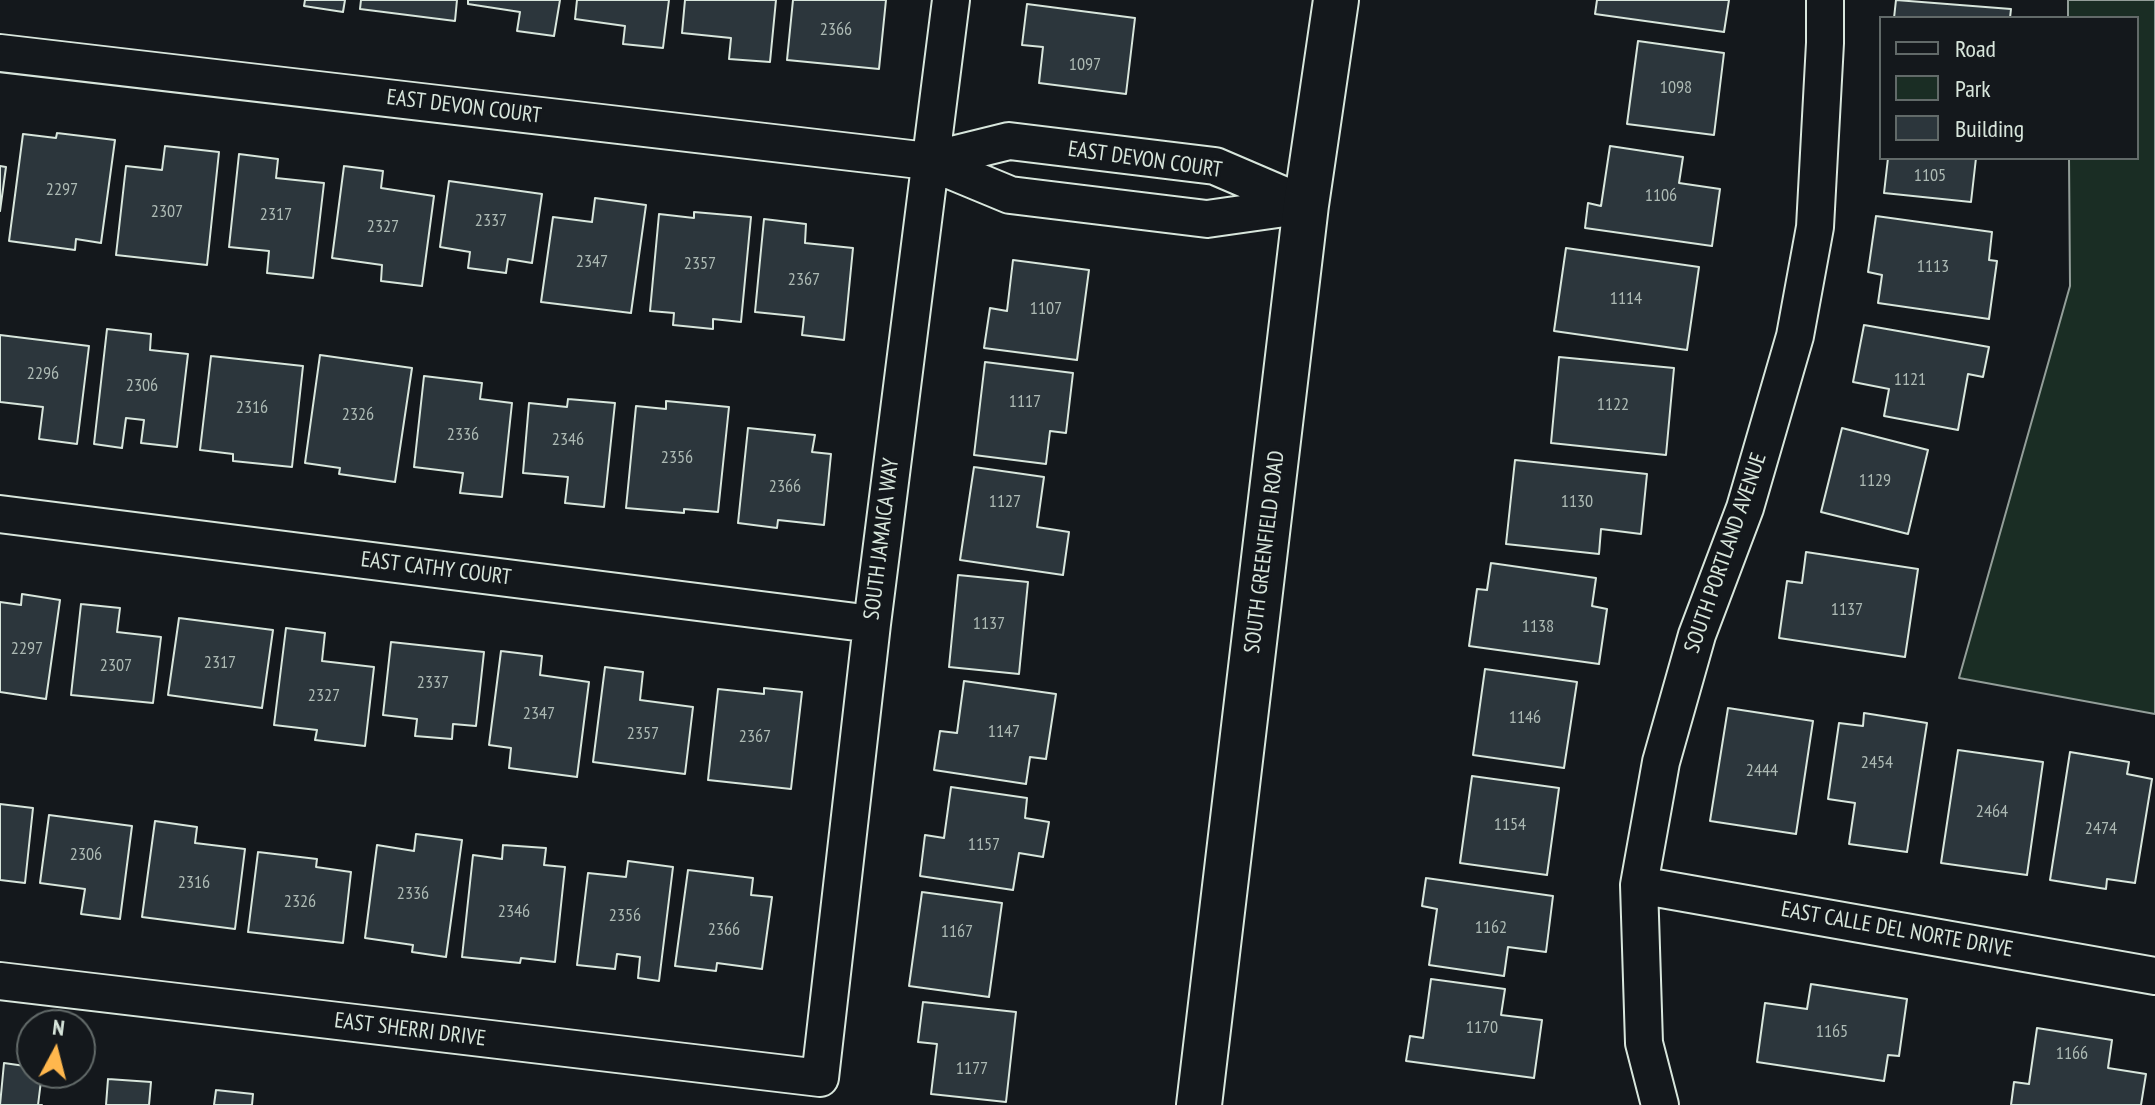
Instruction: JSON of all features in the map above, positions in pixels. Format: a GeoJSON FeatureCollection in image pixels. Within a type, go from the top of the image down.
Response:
{"type":"FeatureCollection","features":[{"type":"Feature","properties":{"kind":"main road","name":"SOUTH GREENFIELD ROAD"},"geometry":{"type":"LineString","coordinates":[[1199,1105],[1306,205],[1336,0]]}},
{"type":"Feature","properties":{"kind":"street","name":"SOUTH JAMAICA WAY"},"geometry":{"type":"LineString","coordinates":[[820,1078],[928,161],[951,0]]}},
{"type":"Feature","properties":{"kind":"street","name":"SOUTH PORTLAND AVENUE"},"geometry":{"type":"LineString","coordinates":[[1660,1105],[1644,1043],[1639,885],[1665,747],[1697,635],[1745,508],[1795,336],[1815,227],[1825,0]]}},
{"type":"Feature","properties":{"kind":"street","name":"EAST DEVON COURT"},"geometry":{"type":"LineString","coordinates":[[0,53],[928,161],[1010,195],[1207,219],[1306,205]]}},
{"type":"Feature","properties":{"kind":"street","name":"EAST DEVON COURT"},"geometry":{"type":"LineString","coordinates":[[928,161],[1009,141],[1215,166],[1306,205]]}},
{"type":"Feature","properties":{"kind":"street","name":"EAST CATHY COURT"},"geometry":{"type":"LineString","coordinates":[[0,514],[872,624]]}},
{"type":"Feature","properties":{"kind":"street","name":"EAST CALLE DEL NORTE DRIVE"},"geometry":{"type":"LineString","coordinates":[[1639,885],[2155,976]]}},
{"type":"Feature","properties":{"kind":"street","name":"EAST SHERRI DRIVE"},"geometry":{"type":"LineString","coordinates":[[0,981],[820,1078]]}},
{"type":"Feature","properties":{"kind":"green space"},"geometry":{"type":"Polygon","coordinates":[[[2068,0],[2155,0],[2155,714],[1959,678],[2070,286],[2069,160],[2139,160],[2139,16],[2068,16],[2068,0]]]}},
{"type":"Feature","properties":{"kind":"building"},"geometry":{"type":"Polygon","coordinates":[[[305,0],[345,0],[343,12],[304,6],[305,0]]]}},
{"type":"Feature","properties":{"kind":"building"},"geometry":{"type":"Polygon","coordinates":[[[361,0],[457,0],[455,21],[360,9],[361,0]]]}},
{"type":"Feature","properties":{"kind":"building"},"geometry":{"type":"Polygon","coordinates":[[[468,0],[560,0],[554,36],[517,31],[520,12],[468,4],[468,0]]]}},
{"type":"Feature","properties":{"kind":"building"},"geometry":{"type":"Polygon","coordinates":[[[577,0],[669,0],[663,48],[623,44],[625,26],[575,19],[577,0]]]}},
{"type":"Feature","properties":{"kind":"building"},"geometry":{"type":"Polygon","coordinates":[[[685,0],[776,0],[770,62],[729,59],[731,38],[682,33],[685,0]]]}},
{"type":"Feature","properties":{"kind":"building"},"geometry":{"type":"Polygon","coordinates":[[[793,0],[886,0],[879,69],[787,60],[793,0]]]}},
{"type":"Feature","properties":{"kind":"building"},"geometry":{"type":"Polygon","coordinates":[[[1597,0],[1729,0],[1724,32],[1595,14],[1597,0]]]}},
{"type":"Feature","properties":{"kind":"building"},"geometry":{"type":"Polygon","coordinates":[[[1896,0],[2011,9],[2010,16],[1894,16],[1896,0]]]}},
{"type":"Feature","properties":{"kind":"building"},"geometry":{"type":"Polygon","coordinates":[[[1027,4],[1135,18],[1126,94],[1039,83],[1043,47],[1022,45],[1027,4]]]}},
{"type":"Feature","properties":{"kind":"building"},"geometry":{"type":"Polygon","coordinates":[[[1638,41],[1724,53],[1714,135],[1627,124],[1638,41]]]}},
{"type":"Feature","properties":{"kind":"building"},"geometry":{"type":"Polygon","coordinates":[[[57,133],[115,140],[101,243],[76,239],[75,250],[9,241],[23,134],[56,138],[57,133]]]}},
{"type":"Feature","properties":{"kind":"building"},"geometry":{"type":"Polygon","coordinates":[[[165,146],[219,152],[207,265],[116,255],[126,166],[162,170],[165,146]]]}},
{"type":"Feature","properties":{"kind":"building"},"geometry":{"type":"Polygon","coordinates":[[[1610,146],[1683,157],[1679,183],[1720,189],[1712,246],[1585,228],[1588,203],[1601,206],[1610,146]]]}},
{"type":"Feature","properties":{"kind":"building"},"geometry":{"type":"Polygon","coordinates":[[[239,154],[278,159],[276,178],[324,183],[313,278],[267,273],[269,251],[229,247],[239,154]]]}},
{"type":"Feature","properties":{"kind":"building"},"geometry":{"type":"Polygon","coordinates":[[[1888,160],[1976,160],[1971,202],[1884,193],[1888,160]]]}},
{"type":"Feature","properties":{"kind":"building"},"geometry":{"type":"Polygon","coordinates":[[[0,166],[6,167],[0,211],[0,166]]]}},
{"type":"Feature","properties":{"kind":"building"},"geometry":{"type":"Polygon","coordinates":[[[344,166],[383,171],[381,188],[434,196],[422,286],[381,281],[382,265],[332,258],[344,166]]]}},
{"type":"Feature","properties":{"kind":"building"},"geometry":{"type":"Polygon","coordinates":[[[449,181],[542,194],[532,263],[508,259],[506,273],[468,268],[470,252],[440,247],[449,181]]]}},
{"type":"Feature","properties":{"kind":"building"},"geometry":{"type":"Polygon","coordinates":[[[595,198],[646,205],[631,313],[541,302],[553,217],[592,222],[595,198]]]}},
{"type":"Feature","properties":{"kind":"building"},"geometry":{"type":"Polygon","coordinates":[[[694,212],[751,217],[741,322],[713,319],[713,329],[673,325],[674,313],[650,311],[659,214],[694,218],[694,212]]]}},
{"type":"Feature","properties":{"kind":"building"},"geometry":{"type":"Polygon","coordinates":[[[1876,216],[1992,232],[1989,260],[1997,261],[1989,319],[1878,303],[1882,275],[1868,272],[1876,216]]]}},
{"type":"Feature","properties":{"kind":"building"},"geometry":{"type":"Polygon","coordinates":[[[764,219],[806,224],[805,243],[853,248],[844,340],[802,335],[804,317],[755,312],[764,219]]]}},
{"type":"Feature","properties":{"kind":"building"},"geometry":{"type":"Polygon","coordinates":[[[1566,248],[1699,267],[1687,350],[1554,331],[1566,248]]]}},
{"type":"Feature","properties":{"kind":"building"},"geometry":{"type":"Polygon","coordinates":[[[1013,260],[1089,270],[1077,360],[984,348],[990,308],[1007,311],[1013,260]]]}},
{"type":"Feature","properties":{"kind":"building"},"geometry":{"type":"Polygon","coordinates":[[[1864,325],[1989,347],[1983,377],[1968,374],[1958,430],[1884,416],[1889,389],[1853,382],[1864,325]]]}},
{"type":"Feature","properties":{"kind":"building"},"geometry":{"type":"Polygon","coordinates":[[[107,329],[151,334],[150,350],[188,354],[177,447],[141,443],[144,420],[126,418],[122,448],[94,444],[107,329]]]}},
{"type":"Feature","properties":{"kind":"building"},"geometry":{"type":"Polygon","coordinates":[[[0,335],[89,346],[77,444],[39,439],[43,407],[0,402],[0,335]]]}},
{"type":"Feature","properties":{"kind":"building"},"geometry":{"type":"Polygon","coordinates":[[[320,355],[412,368],[395,482],[339,474],[340,468],[305,463],[320,355]]]}},
{"type":"Feature","properties":{"kind":"building"},"geometry":{"type":"Polygon","coordinates":[[[211,356],[303,366],[292,467],[233,461],[233,454],[200,450],[211,356]]]}},
{"type":"Feature","properties":{"kind":"building"},"geometry":{"type":"Polygon","coordinates":[[[1559,357],[1674,368],[1666,455],[1551,443],[1559,357]]]}},
{"type":"Feature","properties":{"kind":"building"},"geometry":{"type":"Polygon","coordinates":[[[985,362],[1073,373],[1066,433],[1050,431],[1046,464],[974,455],[985,362]]]}},
{"type":"Feature","properties":{"kind":"building"},"geometry":{"type":"Polygon","coordinates":[[[424,376],[482,383],[480,399],[512,403],[502,497],[460,493],[463,473],[414,467],[424,376]]]}},
{"type":"Feature","properties":{"kind":"building"},"geometry":{"type":"Polygon","coordinates":[[[568,399],[615,403],[604,507],[565,503],[568,477],[523,473],[529,403],[567,407],[568,399]]]}},
{"type":"Feature","properties":{"kind":"building"},"geometry":{"type":"Polygon","coordinates":[[[666,401],[729,407],[718,512],[684,509],[684,513],[626,508],[636,406],[666,409],[666,401]]]}},
{"type":"Feature","properties":{"kind":"building"},"geometry":{"type":"Polygon","coordinates":[[[748,428],[815,435],[812,452],[831,454],[824,525],[778,520],[777,528],[738,523],[748,428]]]}},
{"type":"Feature","properties":{"kind":"building"},"geometry":{"type":"Polygon","coordinates":[[[1842,428],[1928,450],[1908,534],[1821,512],[1842,428]]]}},
{"type":"Feature","properties":{"kind":"building"},"geometry":{"type":"Polygon","coordinates":[[[1515,460],[1647,474],[1641,534],[1601,529],[1599,554],[1506,544],[1515,460]]]}},
{"type":"Feature","properties":{"kind":"building"},"geometry":{"type":"Polygon","coordinates":[[[974,467],[1044,477],[1037,527],[1069,532],[1063,575],[960,560],[974,467]]]}},
{"type":"Feature","properties":{"kind":"building"},"geometry":{"type":"Polygon","coordinates":[[[1806,552],[1918,569],[1905,657],[1779,638],[1787,581],[1802,583],[1806,552]]]}},
{"type":"Feature","properties":{"kind":"building"},"geometry":{"type":"Polygon","coordinates":[[[1491,563],[1596,578],[1592,606],[1607,609],[1599,664],[1469,646],[1477,589],[1487,590],[1491,563]]]}},
{"type":"Feature","properties":{"kind":"building"},"geometry":{"type":"Polygon","coordinates":[[[958,575],[1028,582],[1019,674],[949,667],[958,575]]]}},
{"type":"Feature","properties":{"kind":"building"},"geometry":{"type":"Polygon","coordinates":[[[22,594],[60,600],[46,699],[0,692],[0,602],[21,605],[22,594]]]}},
{"type":"Feature","properties":{"kind":"building"},"geometry":{"type":"Polygon","coordinates":[[[81,604],[120,608],[117,632],[161,637],[153,703],[71,695],[81,604]]]}},
{"type":"Feature","properties":{"kind":"building"},"geometry":{"type":"Polygon","coordinates":[[[179,618],[273,630],[262,708],[168,695],[179,618]]]}},
{"type":"Feature","properties":{"kind":"building"},"geometry":{"type":"Polygon","coordinates":[[[286,628],[325,633],[322,661],[374,667],[365,746],[315,740],[317,730],[274,725],[286,628]]]}},
{"type":"Feature","properties":{"kind":"building"},"geometry":{"type":"Polygon","coordinates":[[[391,642],[484,652],[476,726],[453,724],[452,739],[415,736],[417,719],[383,715],[391,642]]]}},
{"type":"Feature","properties":{"kind":"building"},"geometry":{"type":"Polygon","coordinates":[[[501,651],[542,656],[540,675],[589,682],[577,777],[509,768],[511,748],[489,745],[501,651]]]}},
{"type":"Feature","properties":{"kind":"building"},"geometry":{"type":"Polygon","coordinates":[[[605,667],[643,672],[640,700],[693,707],[685,774],[593,762],[605,667]]]}},
{"type":"Feature","properties":{"kind":"building"},"geometry":{"type":"Polygon","coordinates":[[[1485,669],[1577,682],[1564,768],[1473,755],[1485,669]]]}},
{"type":"Feature","properties":{"kind":"building"},"geometry":{"type":"Polygon","coordinates":[[[964,681],[1056,694],[1046,759],[1030,757],[1026,784],[934,770],[940,731],[957,733],[964,681]]]}},
{"type":"Feature","properties":{"kind":"building"},"geometry":{"type":"Polygon","coordinates":[[[764,688],[802,692],[791,789],[708,780],[718,689],[764,694],[764,688]]]}},
{"type":"Feature","properties":{"kind":"building"},"geometry":{"type":"Polygon","coordinates":[[[1728,708],[1813,721],[1796,834],[1710,821],[1728,708]]]}},
{"type":"Feature","properties":{"kind":"building"},"geometry":{"type":"Polygon","coordinates":[[[1864,713],[1927,723],[1907,852],[1849,844],[1855,803],[1828,799],[1839,723],[1863,726],[1864,713]]]}},
{"type":"Feature","properties":{"kind":"building"},"geometry":{"type":"Polygon","coordinates":[[[1958,750],[2043,762],[2027,875],[1941,863],[1958,750]]]}},
{"type":"Feature","properties":{"kind":"building"},"geometry":{"type":"Polygon","coordinates":[[[2070,752],[2129,762],[2127,774],[2152,779],[2135,883],[2107,879],[2106,889],[2050,880],[2070,752]]]}},
{"type":"Feature","properties":{"kind":"building"},"geometry":{"type":"Polygon","coordinates":[[[1472,776],[1559,788],[1547,875],[1460,863],[1472,776]]]}},
{"type":"Feature","properties":{"kind":"building"},"geometry":{"type":"Polygon","coordinates":[[[951,787],[1027,798],[1025,818],[1049,822],[1043,857],[1019,853],[1013,890],[920,876],[925,835],[944,838],[951,787]]]}},
{"type":"Feature","properties":{"kind":"building"},"geometry":{"type":"Polygon","coordinates":[[[0,804],[33,808],[25,883],[0,880],[0,804]]]}},
{"type":"Feature","properties":{"kind":"building"},"geometry":{"type":"Polygon","coordinates":[[[49,815],[132,826],[120,919],[81,914],[85,889],[40,883],[49,815]]]}},
{"type":"Feature","properties":{"kind":"building"},"geometry":{"type":"Polygon","coordinates":[[[155,821],[197,827],[195,843],[245,849],[235,929],[142,917],[155,821]]]}},
{"type":"Feature","properties":{"kind":"building"},"geometry":{"type":"Polygon","coordinates":[[[416,834],[462,840],[446,957],[412,952],[413,945],[365,938],[377,845],[414,851],[416,834]]]}},
{"type":"Feature","properties":{"kind":"building"},"geometry":{"type":"Polygon","coordinates":[[[503,845],[546,848],[544,865],[565,867],[555,962],[521,958],[520,963],[462,957],[473,855],[502,859],[503,845]]]}},
{"type":"Feature","properties":{"kind":"building"},"geometry":{"type":"Polygon","coordinates":[[[258,852],[317,859],[316,867],[351,872],[343,943],[248,932],[258,852]]]}},
{"type":"Feature","properties":{"kind":"building"},"geometry":{"type":"Polygon","coordinates":[[[628,861],[673,867],[659,981],[638,978],[640,957],[617,954],[615,969],[577,965],[588,873],[626,877],[628,861]]]}},
{"type":"Feature","properties":{"kind":"building"},"geometry":{"type":"Polygon","coordinates":[[[688,870],[753,878],[751,895],[772,897],[762,969],[717,963],[716,971],[675,966],[688,870]]]}},
{"type":"Feature","properties":{"kind":"building"},"geometry":{"type":"Polygon","coordinates":[[[1426,878],[1553,896],[1546,952],[1508,947],[1504,976],[1429,965],[1437,909],[1422,906],[1426,878]]]}},
{"type":"Feature","properties":{"kind":"building"},"geometry":{"type":"Polygon","coordinates":[[[922,892],[1002,903],[989,997],[909,986],[922,892]]]}},
{"type":"Feature","properties":{"kind":"building"},"geometry":{"type":"Polygon","coordinates":[[[1431,979],[1505,989],[1501,1015],[1542,1020],[1534,1078],[1406,1061],[1410,1036],[1423,1038],[1431,979]]]}},
{"type":"Feature","properties":{"kind":"building"},"geometry":{"type":"Polygon","coordinates":[[[1811,984],[1907,999],[1899,1056],[1888,1055],[1884,1081],[1757,1062],[1765,1003],[1807,1009],[1811,984]]]}},
{"type":"Feature","properties":{"kind":"building"},"geometry":{"type":"Polygon","coordinates":[[[923,1002],[1016,1012],[1006,1102],[931,1094],[937,1044],[918,1042],[923,1002]]]}},
{"type":"Feature","properties":{"kind":"building"},"geometry":{"type":"Polygon","coordinates":[[[2037,1028],[2112,1040],[2108,1068],[2146,1074],[2141,1105],[2011,1105],[2014,1082],[2029,1084],[2037,1028]]]}},
{"type":"Feature","properties":{"kind":"building"},"geometry":{"type":"Polygon","coordinates":[[[4,1063],[16,1065],[16,1089],[40,1089],[38,1105],[0,1105],[4,1063]]]}},
{"type":"Feature","properties":{"kind":"building"},"geometry":{"type":"Polygon","coordinates":[[[108,1079],[151,1082],[149,1105],[106,1105],[108,1079]]]}},
{"type":"Feature","properties":{"kind":"building"},"geometry":{"type":"Polygon","coordinates":[[[216,1090],[253,1094],[252,1105],[214,1105],[216,1090]]]}}]}
